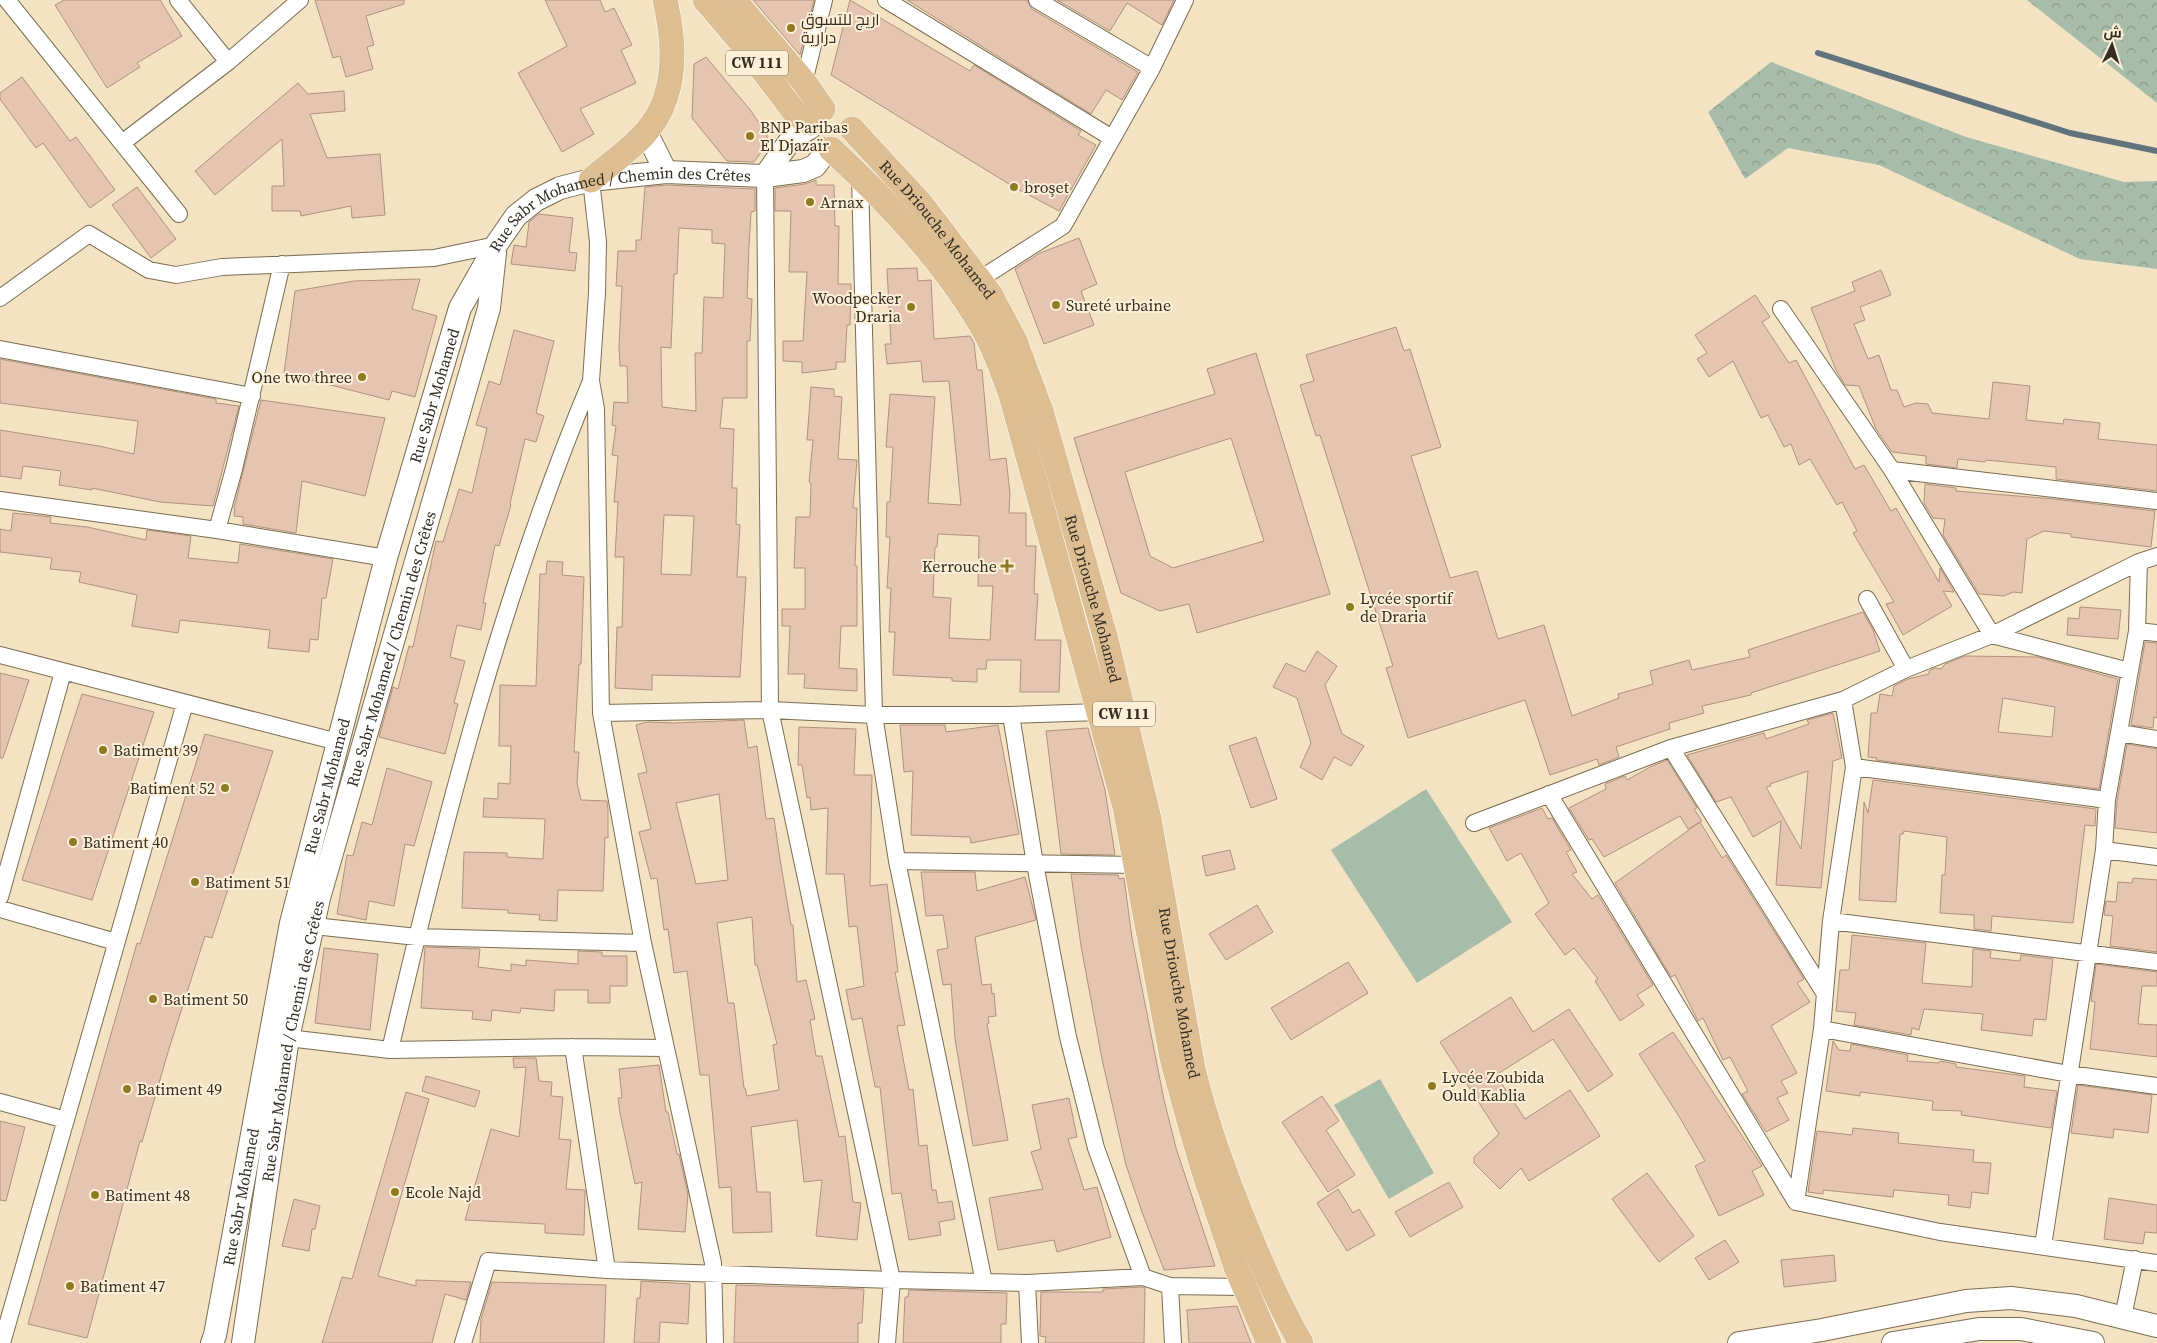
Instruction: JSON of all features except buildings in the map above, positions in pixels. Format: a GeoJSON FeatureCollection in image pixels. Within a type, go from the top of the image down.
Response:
{"type":"FeatureCollection","features":[{"type":"Feature","properties":{"kind":"main road"},"geometry":{"type":"LineString","coordinates":[[591,180],[646,132],[657,117],[665,99],[672,61],[671,31],[665,0]]}},
{"type":"Feature","properties":{"kind":"main road","name":"CW 111"},"geometry":{"type":"LineString","coordinates":[[705,0],[746,48],[796,114],[814,120]]}},
{"type":"Feature","properties":{"kind":"main road"},"geometry":{"type":"LineString","coordinates":[[734,0],[804,82],[814,120],[810,134],[817,144],[829,149],[843,145],[848,141],[852,129],[848,116],[843,111],[830,107],[814,120],[792,138],[765,176]]}},
{"type":"Feature","properties":{"kind":"main road","name":"Rue Driouche Mohamed"},"geometry":{"type":"LineString","coordinates":[[852,129],[922,205],[980,279],[1012,333],[1042,411],[1104,636],[1149,819],[1193,1069],[1207,1122],[1258,1255],[1288,1322],[1301,1343]]}},
{"type":"Feature","properties":{"kind":"main road"},"geometry":{"type":"LineString","coordinates":[[646,132],[666,172]]}},
{"type":"Feature","properties":{"kind":"main road","name":"Rue Driouche Mohamed"},"geometry":{"type":"LineString","coordinates":[[829,149],[860,176],[940,264],[969,307],[998,361],[1018,418],[1125,807],[1175,1066],[1204,1172],[1243,1287],[1269,1343]]}},
{"type":"Feature","properties":{"kind":"main road","name":"Rue Sabr Mohamed / Chemin des Crêtes"},"geometry":{"type":"LineString","coordinates":[[243,1343],[288,1038],[325,879],[490,308],[496,245],[516,216],[536,200],[560,188],[591,180],[666,172],[765,176],[815,166],[829,149]]}},
{"type":"Feature","properties":{"kind":"main road","name":"Rue Sabr Mohamed"},"geometry":{"type":"LineString","coordinates":[[212,1343],[292,923],[338,742],[386,558],[460,308],[496,245]]}},
{"type":"Feature","properties":{"kind":"main road"},"geometry":{"type":"LineString","coordinates":[[1739,1343],[1822,1330],[1966,1301],[2011,1298],[2076,1306],[2157,1326]]}},
{"type":"Feature","properties":{"kind":"main road"},"geometry":{"type":"LineString","coordinates":[[1893,1343],[1979,1330],[2093,1343]]}},
{"type":"Feature","properties":{"kind":"street"},"geometry":{"type":"LineString","coordinates":[[0,6],[6,0],[179,214]]}},
{"type":"Feature","properties":{"kind":"street"},"geometry":{"type":"LineString","coordinates":[[178,0],[228,62]]}},
{"type":"Feature","properties":{"kind":"street"},"geometry":{"type":"LineString","coordinates":[[122,143],[228,62],[300,0]]}},
{"type":"Feature","properties":{"kind":"street"},"geometry":{"type":"LineString","coordinates":[[804,82],[824,0]]}},
{"type":"Feature","properties":{"kind":"street"},"geometry":{"type":"LineString","coordinates":[[886,0],[1112,138]]}},
{"type":"Feature","properties":{"kind":"street"},"geometry":{"type":"LineString","coordinates":[[1037,0],[1152,68]]}},
{"type":"Feature","properties":{"kind":"street"},"geometry":{"type":"LineString","coordinates":[[980,279],[1063,226],[1152,68],[1185,0]]}},
{"type":"Feature","properties":{"kind":"street"},"geometry":{"type":"LineString","coordinates":[[765,176],[770,710],[892,1280],[887,1343]]}},
{"type":"Feature","properties":{"kind":"street"},"geometry":{"type":"LineString","coordinates":[[860,176],[874,714],[897,861],[984,1282]]}},
{"type":"Feature","properties":{"kind":"street"},"geometry":{"type":"LineString","coordinates":[[591,180],[598,242],[597,293],[591,381],[596,409],[601,713],[643,942],[714,1274],[714,1343]]}},
{"type":"Feature","properties":{"kind":"street"},"geometry":{"type":"LineString","coordinates":[[0,298],[89,234],[149,270],[176,275],[222,267],[434,258],[496,245]]}},
{"type":"Feature","properties":{"kind":"street"},"geometry":{"type":"LineString","coordinates":[[217,530],[252,396],[282,264]]}},
{"type":"Feature","properties":{"kind":"street"},"geometry":{"type":"LineString","coordinates":[[1781,309],[1892,470],[1992,635],[2129,671]]}},
{"type":"Feature","properties":{"kind":"street"},"geometry":{"type":"LineString","coordinates":[[0,349],[252,396]]}},
{"type":"Feature","properties":{"kind":"street"},"geometry":{"type":"LineString","coordinates":[[390,1050],[416,937],[478,702],[562,452],[591,381]]}},
{"type":"Feature","properties":{"kind":"street"},"geometry":{"type":"LineString","coordinates":[[1892,470],[2157,502]]}},
{"type":"Feature","properties":{"kind":"street"},"geometry":{"type":"LineString","coordinates":[[0,500],[217,530],[386,558]]}},
{"type":"Feature","properties":{"kind":"street"},"geometry":{"type":"LineString","coordinates":[[1474,823],[1671,748],[1843,700],[1906,669],[1992,635],[2139,562],[2157,556]]}},
{"type":"Feature","properties":{"kind":"street"},"geometry":{"type":"LineString","coordinates":[[2043,1246],[2104,850],[2107,800],[2137,631],[2139,562]]}},
{"type":"Feature","properties":{"kind":"street"},"geometry":{"type":"LineString","coordinates":[[1867,599],[1906,669]]}},
{"type":"Feature","properties":{"kind":"street"},"geometry":{"type":"LineString","coordinates":[[2137,631],[2157,633]]}},
{"type":"Feature","properties":{"kind":"street"},"geometry":{"type":"LineString","coordinates":[[0,655],[338,742]]}},
{"type":"Feature","properties":{"kind":"street"},"geometry":{"type":"LineString","coordinates":[[0,897],[63,672]]}},
{"type":"Feature","properties":{"kind":"street"},"geometry":{"type":"LineString","coordinates":[[1796,1202],[1822,1029],[1831,921],[1854,767],[1843,700]]}},
{"type":"Feature","properties":{"kind":"street"},"geometry":{"type":"LineString","coordinates":[[2,1340],[185,703]]}},
{"type":"Feature","properties":{"kind":"street"},"geometry":{"type":"LineString","coordinates":[[601,713],[770,710],[874,714],[1011,715],[1100,712]]}},
{"type":"Feature","properties":{"kind":"street"},"geometry":{"type":"LineString","coordinates":[[1011,715],[1035,864],[1068,1037],[1096,1148],[1143,1277]]}},
{"type":"Feature","properties":{"kind":"street"},"geometry":{"type":"LineString","coordinates":[[2120,733],[2157,739]]}},
{"type":"Feature","properties":{"kind":"street"},"geometry":{"type":"LineString","coordinates":[[1671,748],[1825,994]]}},
{"type":"Feature","properties":{"kind":"street"},"geometry":{"type":"LineString","coordinates":[[1854,767],[2107,800]]}},
{"type":"Feature","properties":{"kind":"street"},"geometry":{"type":"LineString","coordinates":[[1549,794],[1796,1202],[1940,1232],[2157,1263]]}},
{"type":"Feature","properties":{"kind":"street"},"geometry":{"type":"LineString","coordinates":[[2104,850],[2157,856]]}},
{"type":"Feature","properties":{"kind":"street"},"geometry":{"type":"LineString","coordinates":[[897,861],[1136,865]]}},
{"type":"Feature","properties":{"kind":"street"},"geometry":{"type":"LineString","coordinates":[[0,909],[116,942]]}},
{"type":"Feature","properties":{"kind":"street"},"geometry":{"type":"LineString","coordinates":[[1831,921],[2157,962]]}},
{"type":"Feature","properties":{"kind":"street"},"geometry":{"type":"LineString","coordinates":[[314,926],[416,937],[643,942]]}},
{"type":"Feature","properties":{"kind":"street"},"geometry":{"type":"LineString","coordinates":[[1822,1029],[2069,1074],[2157,1086]]}},
{"type":"Feature","properties":{"kind":"street"},"geometry":{"type":"LineString","coordinates":[[288,1038],[390,1050],[573,1047],[666,1048]]}},
{"type":"Feature","properties":{"kind":"street"},"geometry":{"type":"LineString","coordinates":[[573,1047],[607,1270]]}},
{"type":"Feature","properties":{"kind":"street"},"geometry":{"type":"LineString","coordinates":[[0,1102],[66,1120]]}},
{"type":"Feature","properties":{"kind":"street"},"geometry":{"type":"LineString","coordinates":[[2123,1317],[2135,1259]]}},
{"type":"Feature","properties":{"kind":"street"},"geometry":{"type":"LineString","coordinates":[[463,1343],[488,1261],[607,1270],[892,1280],[1027,1283],[1143,1277],[1170,1286],[1243,1287]]}},
{"type":"Feature","properties":{"kind":"street"},"geometry":{"type":"LineString","coordinates":[[1027,1283],[1030,1343]]}},
{"type":"Feature","properties":{"kind":"street"},"geometry":{"type":"LineString","coordinates":[[1170,1286],[1174,1343]]}},
{"type":"Feature","properties":{"kind":"green space"},"geometry":{"type":"Polygon","coordinates":[[[2027,0],[2157,0],[2157,103],[2027,0]]]}},
{"type":"Feature","properties":{"kind":"green space"},"geometry":{"type":"Polygon","coordinates":[[[1771,62],[1966,137],[2124,182],[2157,181],[2157,269],[2080,259],[1879,165],[1788,148],[1745,179],[1708,112],[1771,62]]]}},
{"type":"Feature","properties":{"kind":"green space"},"geometry":{"type":"Polygon","coordinates":[[[1426,789],[1512,922],[1417,983],[1331,850],[1426,789]]]}},
{"type":"Feature","properties":{"kind":"green space"},"geometry":{"type":"Polygon","coordinates":[[[1380,1079],[1434,1173],[1389,1199],[1334,1105],[1380,1079]]]}},
{"type":"Feature","properties":{"kind":"waterway"},"geometry":{"type":"LineString","coordinates":[[1818,53],[2070,133],[2157,151]]}},
{"type":"Feature","properties":{"kind":"place","name":"اريج للتسوق درارية"},"geometry":{"type":"Point","coordinates":[791,28]}},
{"type":"Feature","properties":{"kind":"place","name":"BNP Paribas El Djazaïr"},"geometry":{"type":"Point","coordinates":[750,136]}},
{"type":"Feature","properties":{"kind":"place","name":"broşet"},"geometry":{"type":"Point","coordinates":[1014,187]}},
{"type":"Feature","properties":{"kind":"place","name":"Arnax"},"geometry":{"type":"Point","coordinates":[810,202]}},
{"type":"Feature","properties":{"kind":"place","name":"Sureté urbaine"},"geometry":{"type":"Point","coordinates":[1056,305]}},
{"type":"Feature","properties":{"kind":"place","name":"Woodpecker Draria"},"geometry":{"type":"Point","coordinates":[911,307]}},
{"type":"Feature","properties":{"kind":"place","name":"One two three"},"geometry":{"type":"Point","coordinates":[362,377]}},
{"type":"Feature","properties":{"kind":"place","name":"Kerrouche"},"geometry":{"type":"Point","coordinates":[1007,566]}},
{"type":"Feature","properties":{"kind":"place","name":"Lycée sportif de Draria"},"geometry":{"type":"Point","coordinates":[1350,607]}},
{"type":"Feature","properties":{"kind":"place","name":"Batiment 39"},"geometry":{"type":"Point","coordinates":[103,750]}},
{"type":"Feature","properties":{"kind":"place","name":"Batiment 52"},"geometry":{"type":"Point","coordinates":[225,788]}},
{"type":"Feature","properties":{"kind":"place","name":"Batiment 40"},"geometry":{"type":"Point","coordinates":[73,842]}},
{"type":"Feature","properties":{"kind":"place","name":"Batiment 51"},"geometry":{"type":"Point","coordinates":[195,882]}},
{"type":"Feature","properties":{"kind":"place","name":"Batiment 50"},"geometry":{"type":"Point","coordinates":[153,999]}},
{"type":"Feature","properties":{"kind":"place","name":"Lycée Zoubida Ould Kablia"},"geometry":{"type":"Point","coordinates":[1432,1086]}},
{"type":"Feature","properties":{"kind":"place","name":"Batiment 49"},"geometry":{"type":"Point","coordinates":[127,1089]}},
{"type":"Feature","properties":{"kind":"place","name":"Ecole Najd"},"geometry":{"type":"Point","coordinates":[395,1192]}},
{"type":"Feature","properties":{"kind":"place","name":"Batiment 48"},"geometry":{"type":"Point","coordinates":[95,1195]}},
{"type":"Feature","properties":{"kind":"place","name":"Batiment 47"},"geometry":{"type":"Point","coordinates":[70,1286]}}]}
